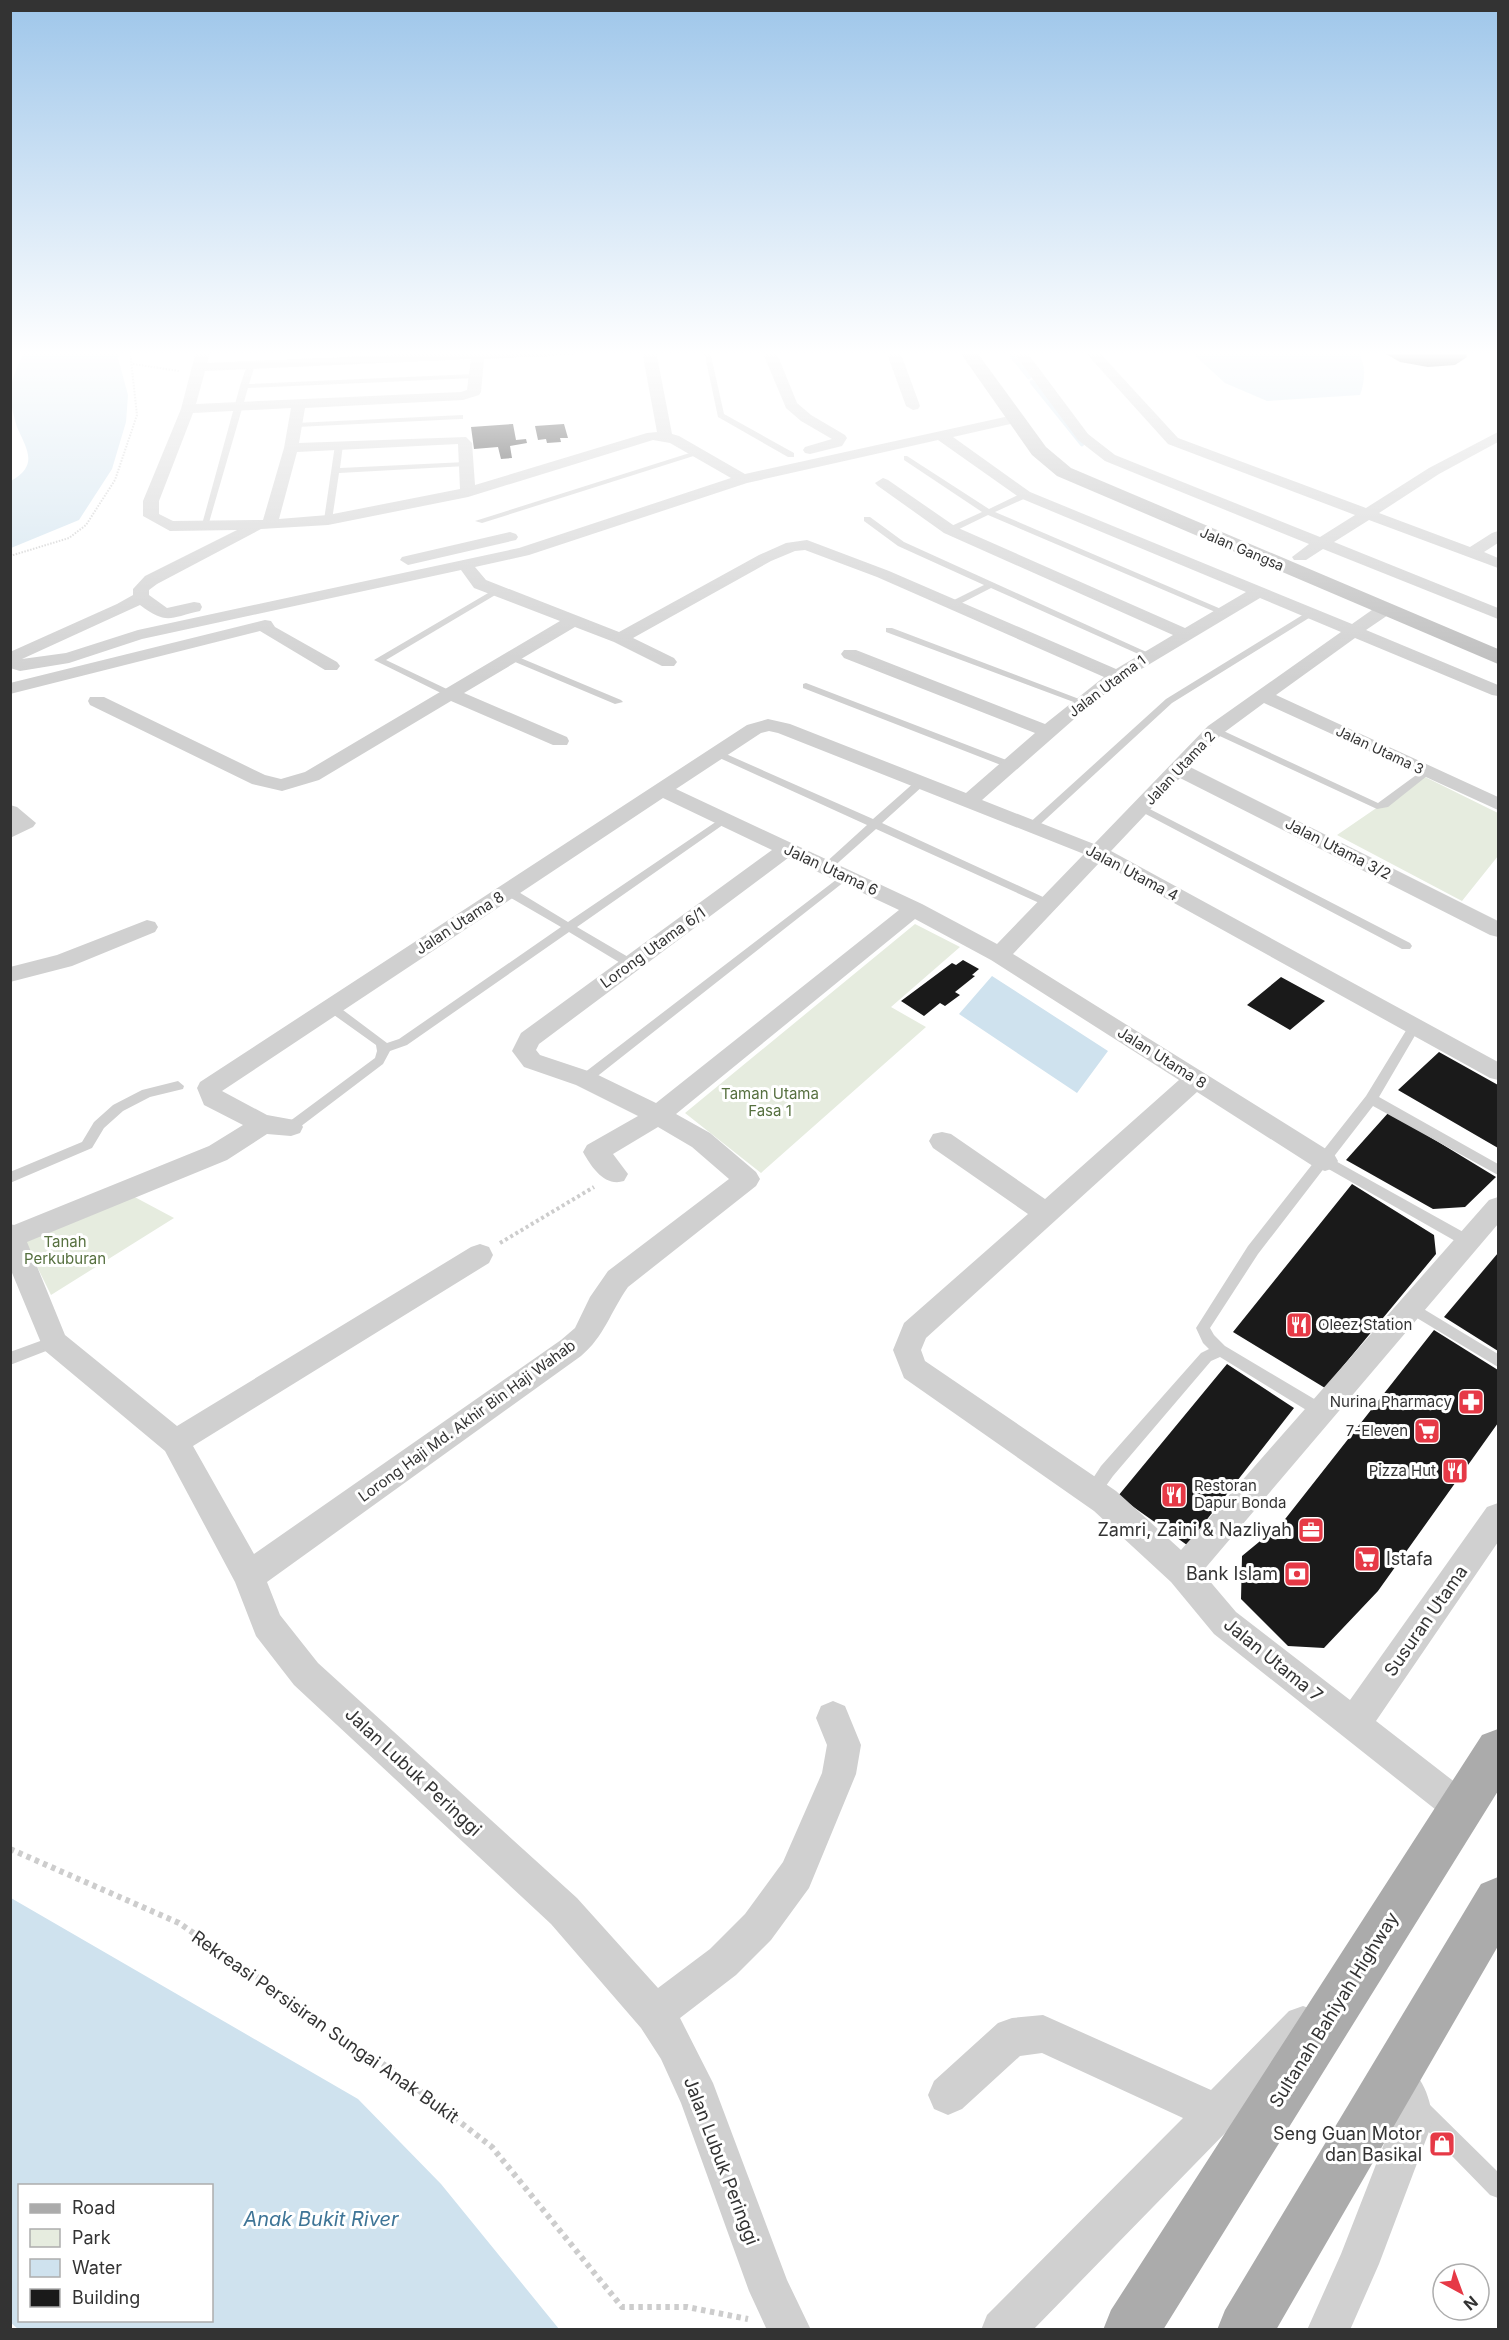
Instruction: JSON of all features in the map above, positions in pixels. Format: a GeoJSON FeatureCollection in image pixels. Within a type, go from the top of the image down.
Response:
{"type":"FeatureCollection","features":[{"type":"Feature","properties":{"kind":"main road","name":"Jalan Gangsa"},"geometry":{"type":"LineString","coordinates":[[1050,460],[1082,481],[1498,657]]}},
{"type":"Feature","properties":{"kind":"main road","name":"Jalan Gangsa"},"geometry":{"type":"LineString","coordinates":[[1072,460],[1097,475],[1498,639]]}},
{"type":"Feature","properties":{"kind":"main road","name":"Sultanah Bahiyah Highway"},"geometry":{"type":"LineString","coordinates":[[1131,2330],[1498,1751]]}},
{"type":"Feature","properties":{"kind":"main road"},"geometry":{"type":"LineString","coordinates":[[1245,2330],[1402,2088],[1498,1901]]}},
{"type":"Feature","properties":{"kind":"street"},"geometry":{"type":"LineString","coordinates":[[167,460],[151,501],[151,516],[170,526],[204,526],[328,520],[468,492],[572,460]]}},
{"type":"Feature","properties":{"kind":"street"},"geometry":{"type":"LineString","coordinates":[[141,597],[141,589],[151,580],[264,524],[287,460]]}},
{"type":"Feature","properties":{"kind":"street"},"geometry":{"type":"LineString","coordinates":[[466,460],[468,492]]}},
{"type":"Feature","properties":{"kind":"street"},"geometry":{"type":"LineString","coordinates":[[709,460],[745,486]]}},
{"type":"Feature","properties":{"kind":"street"},"geometry":{"type":"LineString","coordinates":[[14,661],[69,657],[138,635],[556,555],[635,530],[745,486],[783,460]]}},
{"type":"Feature","properties":{"kind":"street"},"geometry":{"type":"LineString","coordinates":[[10,689],[265,625],[469,570],[621,520],[841,460]]}},
{"type":"Feature","properties":{"kind":"street"},"geometry":{"type":"LineString","coordinates":[[976,460],[1025,495],[1498,691]]}},
{"type":"Feature","properties":{"kind":"street"},"geometry":{"type":"LineString","coordinates":[[1115,460],[1498,614]]}},
{"type":"Feature","properties":{"kind":"street"},"geometry":{"type":"LineString","coordinates":[[1225,460],[1498,563]]}},
{"type":"Feature","properties":{"kind":"street"},"geometry":{"type":"LineString","coordinates":[[1300,557],[1454,460]]}},
{"type":"Feature","properties":{"kind":"street"},"geometry":{"type":"LineString","coordinates":[[883,483],[950,530],[1184,634]]}},
{"type":"Feature","properties":{"kind":"street"},"geometry":{"type":"LineString","coordinates":[[595,512],[745,486]]}},
{"type":"Feature","properties":{"kind":"street"},"geometry":{"type":"LineString","coordinates":[[621,520],[635,530]]}},
{"type":"Feature","properties":{"kind":"street"},"geometry":{"type":"LineString","coordinates":[[138,635],[164,614],[521,534]]}},
{"type":"Feature","properties":{"kind":"street"},"geometry":{"type":"LineString","coordinates":[[1472,553],[1498,536]]}},
{"type":"Feature","properties":{"kind":"street"},"geometry":{"type":"LineString","coordinates":[[620,638],[765,558],[799,545],[816,547],[883,574],[1117,676]]}},
{"type":"Feature","properties":{"kind":"street"},"geometry":{"type":"LineString","coordinates":[[469,570],[480,584],[620,638],[668,663]]}},
{"type":"Feature","properties":{"kind":"street","name":"Jalan Utama 1"},"geometry":{"type":"LineString","coordinates":[[968,802],[1082,702],[1117,676],[1148,655],[1260,591]]}},
{"type":"Feature","properties":{"kind":"street"},"geometry":{"type":"LineString","coordinates":[[141,597],[164,614]]}},
{"type":"Feature","properties":{"kind":"street"},"geometry":{"type":"LineString","coordinates":[[14,661],[141,597]]}},
{"type":"Feature","properties":{"kind":"street","name":"Jalan Utama 2"},"geometry":{"type":"LineString","coordinates":[[999,955],[1215,730],[1385,609]]}},
{"type":"Feature","properties":{"kind":"street"},"geometry":{"type":"LineString","coordinates":[[97,701],[259,780],[282,785],[312,776],[574,620]]}},
{"type":"Feature","properties":{"kind":"street"},"geometry":{"type":"LineString","coordinates":[[265,625],[268,630],[331,666]]}},
{"type":"Feature","properties":{"kind":"street"},"geometry":{"type":"LineString","coordinates":[[850,654],[1048,732]]}},
{"type":"Feature","properties":{"kind":"street"},"geometry":{"type":"LineString","coordinates":[[14,661],[34,683]]}},
{"type":"Feature","properties":{"kind":"street"},"geometry":{"type":"LineString","coordinates":[[450,694],[560,741]]}},
{"type":"Feature","properties":{"kind":"street","name":"Jalan Utama 3"},"geometry":{"type":"LineString","coordinates":[[1263,696],[1498,804]]}},
{"type":"Feature","properties":{"kind":"street","name":"Jalan Utama 4"},"geometry":{"type":"LineString","coordinates":[[768,725],[783,728],[1030,828],[1099,853],[1414,1028],[1494,1062]]}},
{"type":"Feature","properties":{"kind":"street","name":"Jalan Utama 8"},"geometry":{"type":"LineString","coordinates":[[263,1124],[213,1099],[209,1088],[717,753],[754,729],[768,725]]}},
{"type":"Feature","properties":{"kind":"street","name":"Jalan Utama 3/2"},"geometry":{"type":"LineString","coordinates":[[1178,769],[1498,930]]}},
{"type":"Feature","properties":{"kind":"street","name":"Jalan Utama 6"},"geometry":{"type":"LineString","coordinates":[[661,790],[914,909],[999,955]]}},
{"type":"Feature","properties":{"kind":"street"},"geometry":{"type":"LineString","coordinates":[[10,811],[26,823],[10,832]]}},
{"type":"Feature","properties":{"kind":"street","name":"Lorong Utama 6/1"},"geometry":{"type":"LineString","coordinates":[[585,1079],[532,1061],[524,1051],[530,1039],[787,849]]}},
{"type":"Feature","properties":{"kind":"street"},"geometry":{"type":"LineString","coordinates":[[615,1174],[596,1152],[658,1115],[914,909]]}},
{"type":"Feature","properties":{"kind":"street"},"geometry":{"type":"LineString","coordinates":[[10,975],[64,961],[147,927]]}},
{"type":"Feature","properties":{"kind":"street","name":"Jalan Utama 8"},"geometry":{"type":"LineString","coordinates":[[999,955],[1325,1161]]}},
{"type":"Feature","properties":{"kind":"street"},"geometry":{"type":"LineString","coordinates":[[585,1079],[658,1115]]}},
{"type":"Feature","properties":{"kind":"street","name":"Jalan Utama 7"},"geometry":{"type":"LineString","coordinates":[[1196,1079],[915,1331],[907,1350],[914,1369],[1092,1492],[1182,1572],[1225,1623],[1462,1809]]}},
{"type":"Feature","properties":{"kind":"street","name":"Lorong Haji Md. Akhir Bin Haji Wahab"},"geometry":{"type":"LineString","coordinates":[[249,1576],[571,1348],[585,1336],[595,1321],[600,1305],[618,1279],[747,1179],[701,1140],[658,1115]]}},
{"type":"Feature","properties":{"kind":"street"},"geometry":{"type":"LineString","coordinates":[[11,1236],[218,1153],[263,1124],[291,1127]]}},
{"type":"Feature","properties":{"kind":"street"},"geometry":{"type":"LineString","coordinates":[[942,1141],[1046,1213]]}},
{"type":"Feature","properties":{"kind":"street"},"geometry":{"type":"LineString","coordinates":[[1182,1572],[1498,1207]]}},
{"type":"Feature","properties":{"kind":"street","name":"Jalan Lubuk Peringgi"},"geometry":{"type":"LineString","coordinates":[[11,1236],[54,1342],[175,1442],[249,1576],[267,1625],[306,1674],[564,1911],[655,2014],[675,2045],[699,2097],[770,2291],[788,2328]]}},
{"type":"Feature","properties":{"kind":"street"},"geometry":{"type":"LineString","coordinates":[[175,1442],[480,1255]]}},
{"type":"Feature","properties":{"kind":"street","name":"Susuran Utama"},"geometry":{"type":"LineString","coordinates":[[1354,1724],[1498,1518]]}},
{"type":"Feature","properties":{"kind":"street"},"geometry":{"type":"LineString","coordinates":[[655,2014],[723,1962],[758,1927],[796,1875],[839,1774],[844,1745],[833,1718]]}},
{"type":"Feature","properties":{"kind":"street"},"geometry":{"type":"LineString","coordinates":[[1002,2330],[1364,1963]]}},
{"type":"Feature","properties":{"kind":"street"},"geometry":{"type":"LineString","coordinates":[[948,2095],[1012,2037],[1043,2034],[1217,2113]]}},
{"type":"Feature","properties":{"kind":"street"},"geometry":{"type":"LineString","coordinates":[[1328,2330],[1358,2264],[1413,2121],[1402,2088]]}},
{"type":"Feature","properties":{"kind":"lane"},"geometry":{"type":"LineString","coordinates":[[204,526],[223,460]]}},
{"type":"Feature","properties":{"kind":"lane"},"geometry":{"type":"LineString","coordinates":[[328,520],[337,460]]}},
{"type":"Feature","properties":{"kind":"lane"},"geometry":{"type":"LineString","coordinates":[[479,521],[676,460]]}},
{"type":"Feature","properties":{"kind":"lane"},"geometry":{"type":"LineString","coordinates":[[911,460],[988,512],[1223,612]]}},
{"type":"Feature","properties":{"kind":"lane"},"geometry":{"type":"LineString","coordinates":[[335,471],[466,464]]}},
{"type":"Feature","properties":{"kind":"lane"},"geometry":{"type":"LineString","coordinates":[[950,530],[1025,495]]}},
{"type":"Feature","properties":{"kind":"lane"},"geometry":{"type":"LineString","coordinates":[[867,519],[901,544],[1148,655]]}},
{"type":"Feature","properties":{"kind":"lane"},"geometry":{"type":"LineString","coordinates":[[951,605],[990,585]]}},
{"type":"Feature","properties":{"kind":"lane"},"geometry":{"type":"LineString","coordinates":[[450,694],[379,660],[498,591]]}},
{"type":"Feature","properties":{"kind":"lane"},"geometry":{"type":"LineString","coordinates":[[1030,828],[1169,701],[1312,613]]}},
{"type":"Feature","properties":{"kind":"lane"},"geometry":{"type":"LineString","coordinates":[[889,630],[1082,702]]}},
{"type":"Feature","properties":{"kind":"lane"},"geometry":{"type":"LineString","coordinates":[[510,657],[618,702]]}},
{"type":"Feature","properties":{"kind":"lane"},"geometry":{"type":"LineString","coordinates":[[806,686],[1010,765]]}},
{"type":"Feature","properties":{"kind":"lane"},"geometry":{"type":"LineString","coordinates":[[1215,730],[1377,806],[1384,805],[1427,772]]}},
{"type":"Feature","properties":{"kind":"lane"},"geometry":{"type":"LineString","coordinates":[[717,753],[1050,903]]}},
{"type":"Feature","properties":{"kind":"lane"},"geometry":{"type":"LineString","coordinates":[[585,1079],[836,871],[875,824],[920,783]]}},
{"type":"Feature","properties":{"kind":"lane"},"geometry":{"type":"LineString","coordinates":[[1142,807],[1406,946]]}},
{"type":"Feature","properties":{"kind":"lane"},"geometry":{"type":"LineString","coordinates":[[384,1048],[403,1042],[723,820]]}},
{"type":"Feature","properties":{"kind":"lane"},"geometry":{"type":"LineString","coordinates":[[508,891],[631,964]]}},
{"type":"Feature","properties":{"kind":"lane"},"geometry":{"type":"LineString","coordinates":[[331,1007],[380,1042],[384,1048]]}},
{"type":"Feature","properties":{"kind":"lane"},"geometry":{"type":"LineString","coordinates":[[1321,1411],[1220,1350],[1208,1338],[1203,1328],[1253,1250],[1325,1161],[1371,1099],[1414,1028]]}},
{"type":"Feature","properties":{"kind":"lane"},"geometry":{"type":"LineString","coordinates":[[291,1127],[379,1061],[384,1048]]}},
{"type":"Feature","properties":{"kind":"lane"},"geometry":{"type":"LineString","coordinates":[[10,1178],[87,1145],[99,1125],[118,1108],[147,1093],[178,1086]]}},
{"type":"Feature","properties":{"kind":"lane"},"geometry":{"type":"LineString","coordinates":[[1371,1099],[1498,1170]]}},
{"type":"Feature","properties":{"kind":"lane"},"geometry":{"type":"LineString","coordinates":[[1325,1161],[1469,1242]]}},
{"type":"Feature","properties":{"kind":"lane"},"geometry":{"type":"LineString","coordinates":[[1412,1308],[1498,1361]]}},
{"type":"Feature","properties":{"kind":"lane"},"geometry":{"type":"LineString","coordinates":[[10,1359],[54,1342]]}},
{"type":"Feature","properties":{"kind":"lane"},"geometry":{"type":"LineString","coordinates":[[1092,1492],[1107,1471],[1206,1357],[1220,1350]]}},
{"type":"Feature","properties":{"kind":"lane"},"geometry":{"type":"LineString","coordinates":[[1402,2088],[1498,2187]]}},
{"type":"Feature","properties":{"kind":"path"},"geometry":{"type":"LineString","coordinates":[[10,556],[69,538],[86,525],[115,480],[122,460]]}},
{"type":"Feature","properties":{"kind":"path"},"geometry":{"type":"LineString","coordinates":[[480,1255],[615,1174]]}},
{"type":"Feature","properties":{"kind":"path","name":"Rekreasi Persisiran Sungai Anak Bukit"},"geometry":{"type":"LineString","coordinates":[[10,1849],[179,1923],[399,2075],[492,2147],[622,2307],[687,2307],[788,2328]]}},
{"type":"Feature","properties":{"kind":"green space"},"geometry":{"type":"Polygon","coordinates":[[[1423,776],[1498,813],[1498,856],[1462,901],[1337,835],[1423,776]]]}},
{"type":"Feature","properties":{"kind":"green space","name":"Taman Utama Fasa 1"},"geometry":{"type":"Polygon","coordinates":[[[915,924],[960,947],[891,1007],[926,1027],[761,1173],[685,1113],[915,924]]]}},
{"type":"Feature","properties":{"kind":"green space","name":"Tanah Perkuburan"},"geometry":{"type":"Polygon","coordinates":[[[129,1194],[174,1218],[51,1295],[22,1236],[129,1194]]]}},
{"type":"Feature","properties":{"kind":"water"},"geometry":{"type":"Polygon","coordinates":[[[28,460],[115,460],[112,469],[79,520],[11,548],[11,481],[20,475],[28,460]]]}},
{"type":"Feature","properties":{"kind":"water"},"geometry":{"type":"Polygon","coordinates":[[[992,976],[1108,1051],[1077,1093],[959,1014],[992,976]]]}},
{"type":"Feature","properties":{"kind":"water","name":"Anak Bukit River"},"geometry":{"type":"Polygon","coordinates":[[[11,1898],[358,2099],[441,2184],[559,2329],[18,2329],[10,2322],[11,1898]]]}},
{"type":"Feature","properties":{"kind":"building"},"geometry":{"type":"Polygon","coordinates":[[[963,960],[979,969],[972,975],[975,976],[955,992],[960,995],[945,1006],[940,1003],[924,1016],[901,1001],[952,963],[956,965],[963,960]]]}},
{"type":"Feature","properties":{"kind":"building"},"geometry":{"type":"Polygon","coordinates":[[[1281,977],[1325,1001],[1290,1030],[1247,1005],[1281,977]]]}},
{"type":"Feature","properties":{"kind":"building"},"geometry":{"type":"Polygon","coordinates":[[[1439,1052],[1498,1085],[1498,1148],[1398,1090],[1439,1052]]]}},
{"type":"Feature","properties":{"kind":"building"},"geometry":{"type":"Polygon","coordinates":[[[1389,1112],[1496,1177],[1465,1207],[1433,1209],[1346,1160],[1389,1112]]]}},
{"type":"Feature","properties":{"kind":"building"},"geometry":{"type":"Polygon","coordinates":[[[1352,1184],[1434,1235],[1436,1254],[1325,1388],[1233,1332],[1352,1184]]]}},
{"type":"Feature","properties":{"kind":"building"},"geometry":{"type":"Polygon","coordinates":[[[1498,1253],[1498,1351],[1444,1317],[1498,1253]]]}},
{"type":"Feature","properties":{"kind":"building"},"geometry":{"type":"Polygon","coordinates":[[[1434,1330],[1498,1370],[1498,1423],[1378,1591],[1324,1648],[1288,1646],[1241,1599],[1242,1556],[1282,1523],[1434,1330]]]}},
{"type":"Feature","properties":{"kind":"building"},"geometry":{"type":"Polygon","coordinates":[[[1227,1364],[1294,1408],[1187,1545],[1118,1496],[1227,1364]]]}},
{"type":"Feature","properties":{"kind":"place","name":"Oleez Station"},"geometry":{"type":"Point","coordinates":[1299,1325]}},
{"type":"Feature","properties":{"kind":"place","name":"Nurina Pharmacy"},"geometry":{"type":"Point","coordinates":[1471,1402]}},
{"type":"Feature","properties":{"kind":"place","name":"7-Eleven"},"geometry":{"type":"Point","coordinates":[1427,1431]}},
{"type":"Feature","properties":{"kind":"place","name":"Pizza Hut"},"geometry":{"type":"Point","coordinates":[1455,1471]}},
{"type":"Feature","properties":{"kind":"place","name":"Restoran Dapur Bonda"},"geometry":{"type":"Point","coordinates":[1174,1495]}},
{"type":"Feature","properties":{"kind":"place","name":"Zamri, Zaini & Nazliyah"},"geometry":{"type":"Point","coordinates":[1311,1530]}},
{"type":"Feature","properties":{"kind":"place","name":"Istafa"},"geometry":{"type":"Point","coordinates":[1367,1559]}},
{"type":"Feature","properties":{"kind":"place","name":"Bank Islam"},"geometry":{"type":"Point","coordinates":[1297,1574]}},
{"type":"Feature","properties":{"kind":"place","name":"Seng Guan Motor dan Basikal"},"geometry":{"type":"Point","coordinates":[1442,2144]}}]}
